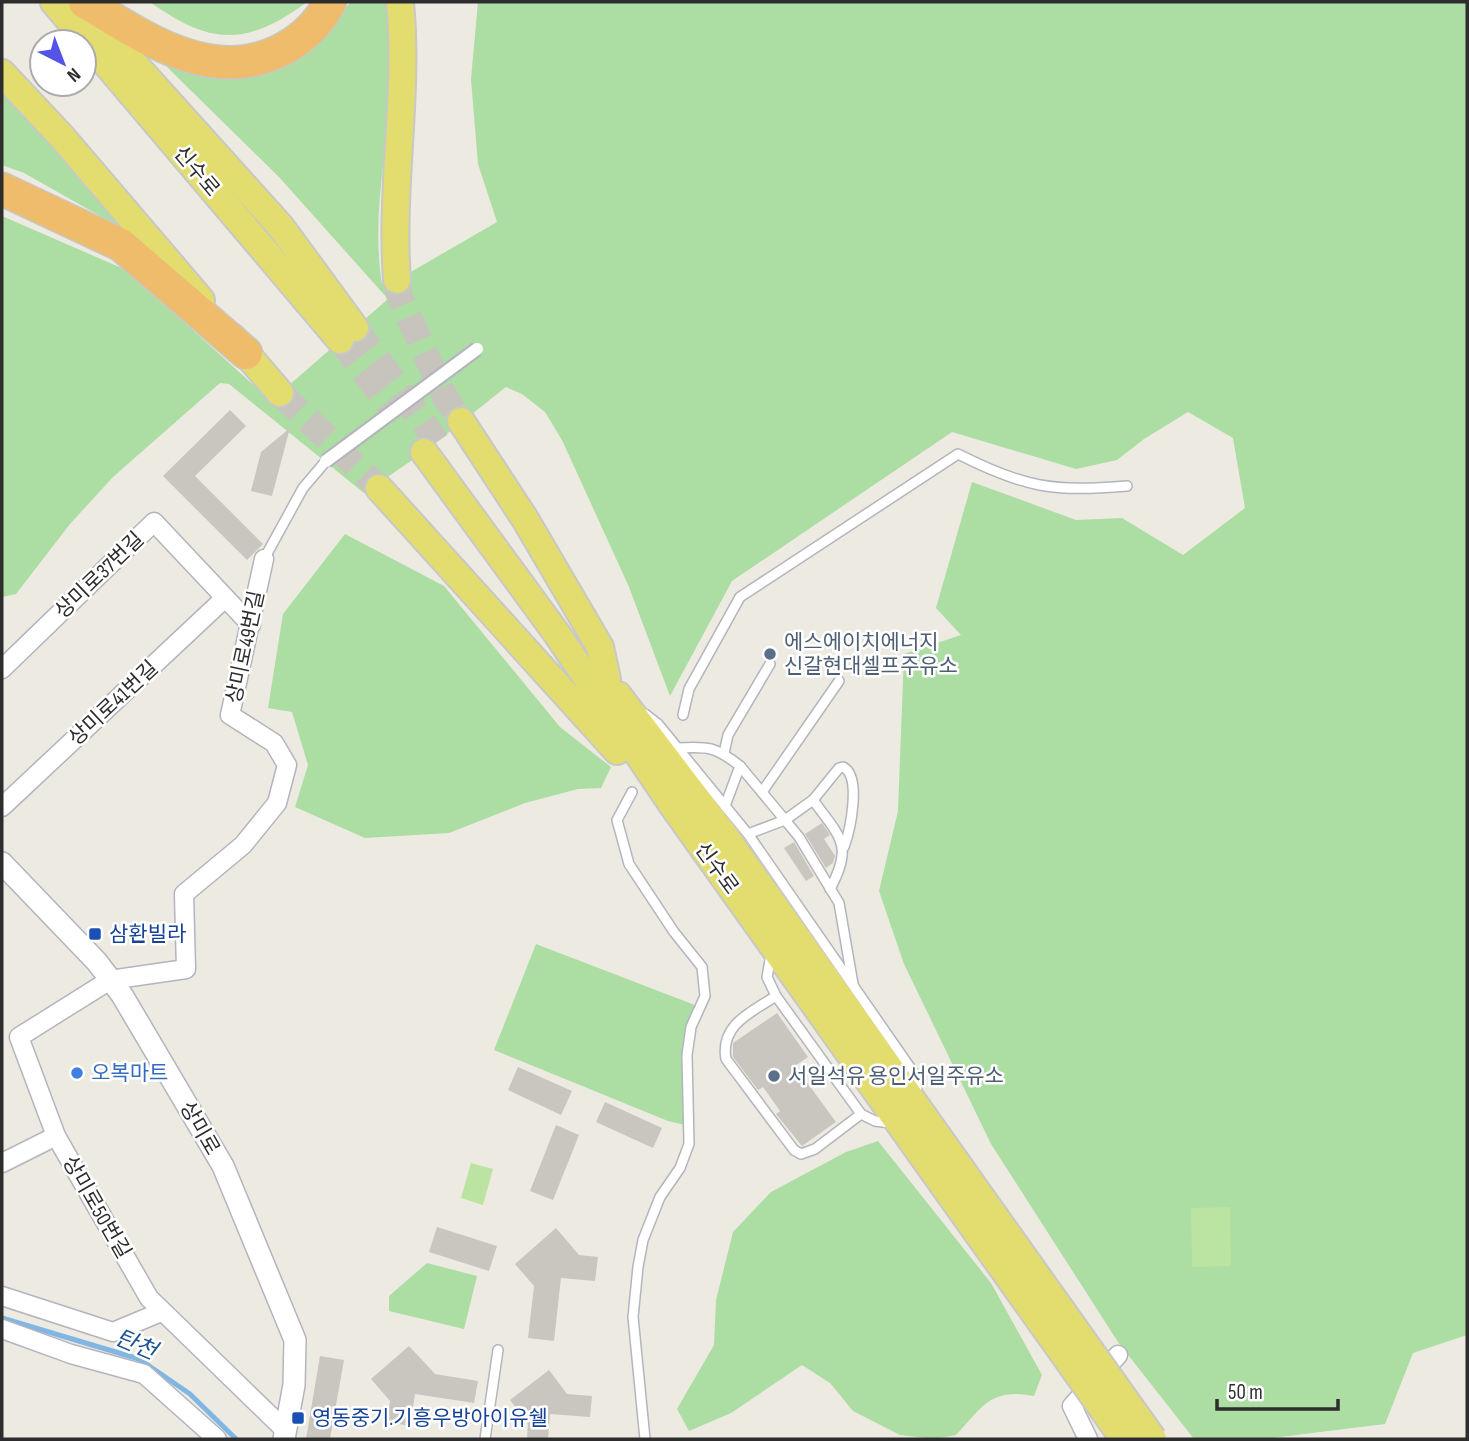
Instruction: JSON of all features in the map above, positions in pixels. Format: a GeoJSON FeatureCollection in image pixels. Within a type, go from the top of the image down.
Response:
{"type":"FeatureCollection","features":[{"type":"Feature","properties":{"kind":"highway"},"geometry":{"type":"LineString","coordinates":[[69,3],[181,54],[216,62],[258,61],[294,44],[316,24],[330,2]]}},
{"type":"Feature","properties":{"kind":"highway"},"geometry":{"type":"LineString","coordinates":[[2,190],[121,245],[246,353]]}},
{"type":"Feature","properties":{"kind":"main road"},"geometry":{"type":"LineString","coordinates":[[397,280],[394,240],[403,74],[400,2]]}},
{"type":"Feature","properties":{"kind":"main road","name":"신수로"},"geometry":{"type":"LineString","coordinates":[[69,3],[281,227],[348,334]]}},
{"type":"Feature","properties":{"kind":"main road"},"geometry":{"type":"LineString","coordinates":[[2,73],[62,137],[280,393]]}},
{"type":"Feature","properties":{"kind":"main road"},"geometry":{"type":"LineString","coordinates":[[461,421],[524,519],[600,647],[613,688]]}},
{"type":"Feature","properties":{"kind":"main road","name":"신수로"},"geometry":{"type":"LineString","coordinates":[[908,1113],[773,946],[673,806],[431,447],[722,832],[908,1113],[1022,1275]]}},
{"type":"Feature","properties":{"kind":"main road"},"geometry":{"type":"LineString","coordinates":[[379,488],[549,678],[597,725],[642,781],[673,806]]}},
{"type":"Feature","properties":{"kind":"main road"},"geometry":{"type":"LineString","coordinates":[[1022,1275],[1124,1439]]}},
{"type":"Feature","properties":{"kind":"main road"},"geometry":{"type":"LineString","coordinates":[[1022,1275],[1153,1439]]}},
{"type":"Feature","properties":{"kind":"street"},"geometry":{"type":"LineString","coordinates":[[326,461],[477,349]]}},
{"type":"Feature","properties":{"kind":"street","name":"상미로37번길"},"geometry":{"type":"LineString","coordinates":[[2,669],[154,522],[251,625]]}},
{"type":"Feature","properties":{"kind":"street","name":"상미로49번길"},"geometry":{"type":"LineString","coordinates":[[110,980],[186,969],[184,894],[243,845],[277,803],[287,765],[274,743],[230,715],[264,559]]}},
{"type":"Feature","properties":{"kind":"street","name":"상미로41번길"},"geometry":{"type":"LineString","coordinates":[[2,807],[225,598]]}},
{"type":"Feature","properties":{"kind":"street","name":"상미로"},"geometry":{"type":"LineString","coordinates":[[2,863],[110,980],[222,1166],[295,1340],[294,1385],[285,1435]]}},
{"type":"Feature","properties":{"kind":"street","name":"상미로50번길"},"geometry":{"type":"LineString","coordinates":[[110,980],[19,1037],[55,1136],[149,1298],[285,1435]]}},
{"type":"Feature","properties":{"kind":"street"},"geometry":{"type":"LineString","coordinates":[[2,1163],[55,1136]]}},
{"type":"Feature","properties":{"kind":"street"},"geometry":{"type":"LineString","coordinates":[[2,1296],[113,1332],[161,1312]]}},
{"type":"Feature","properties":{"kind":"street"},"geometry":{"type":"LineString","coordinates":[[2,1329],[71,1354],[144,1374],[217,1439]]}},
{"type":"Feature","properties":{"kind":"street"},"geometry":{"type":"LineString","coordinates":[[1087,1439],[1072,1406],[1118,1355]]}},
{"type":"Feature","properties":{"kind":"lane"},"geometry":{"type":"LineString","coordinates":[[683,715],[689,689],[740,597],[958,454],[1034,486],[1073,491],[1127,486]]}},
{"type":"Feature","properties":{"kind":"lane"},"geometry":{"type":"LineString","coordinates":[[264,559],[303,488],[326,461]]}},
{"type":"Feature","properties":{"kind":"lane"},"geometry":{"type":"LineString","coordinates":[[724,753],[727,735],[770,664]]}},
{"type":"Feature","properties":{"kind":"lane"},"geometry":{"type":"LineString","coordinates":[[762,792],[839,681]]}},
{"type":"Feature","properties":{"kind":"lane"},"geometry":{"type":"LineString","coordinates":[[613,688],[658,724],[726,806],[853,985],[918,1079],[908,1113],[875,1121],[861,1114],[776,996],[767,977],[773,946]]}},
{"type":"Feature","properties":{"kind":"lane"},"geometry":{"type":"LineString","coordinates":[[678,748],[706,746],[724,753],[740,766],[799,837],[839,903],[850,954],[853,985]]}},
{"type":"Feature","properties":{"kind":"lane"},"geometry":{"type":"LineString","coordinates":[[726,806],[740,766]]}},
{"type":"Feature","properties":{"kind":"lane"},"geometry":{"type":"LineString","coordinates":[[748,834],[785,820],[813,800],[839,768],[843,767],[851,773],[853,781],[850,831],[844,847],[843,866],[830,889]]}},
{"type":"Feature","properties":{"kind":"lane"},"geometry":{"type":"LineString","coordinates":[[632,792],[618,820],[629,863],[674,932],[702,967],[705,996],[691,1027],[687,1055],[689,1144],[680,1168],[660,1197],[643,1240],[638,1267],[633,1317],[645,1439]]}},
{"type":"Feature","properties":{"kind":"lane"},"geometry":{"type":"LineString","coordinates":[[813,800],[844,847]]}},
{"type":"Feature","properties":{"kind":"lane"},"geometry":{"type":"LineString","coordinates":[[776,996],[726,1034],[726,1059],[794,1150],[801,1154],[815,1149],[861,1114]]}},
{"type":"Feature","properties":{"kind":"lane"},"geometry":{"type":"LineString","coordinates":[[485,1439],[498,1350]]}},
{"type":"Feature","properties":{"kind":"green space"},"geometry":{"type":"Polygon","coordinates":[[[150,2],[307,2],[265,27],[228,35],[210,33],[191,26],[150,2]]]}},
{"type":"Feature","properties":{"kind":"green space"},"geometry":{"type":"Polygon","coordinates":[[[351,2],[396,2],[395,72],[379,208],[382,284],[397,280],[497,222],[478,164],[471,79],[478,2],[1467,2],[1467,1335],[1413,1353],[1385,1424],[1263,1439],[1194,1439],[1118,1342],[991,1144],[904,964],[879,891],[898,811],[904,654],[961,635],[936,608],[972,482],[1076,520],[1122,518],[1183,555],[1245,508],[1233,438],[1188,412],[1144,439],[1117,460],[1076,469],[952,432],[732,581],[670,696],[629,587],[562,440],[545,412],[522,394],[506,387],[424,452],[364,493],[229,384],[220,383],[113,477],[70,524],[16,594],[2,597],[2,216],[126,270],[269,399],[280,393],[388,299],[279,177],[166,66],[162,54],[187,60],[324,30],[351,2]]]}},
{"type":"Feature","properties":{"kind":"green space"},"geometry":{"type":"Polygon","coordinates":[[[2,85],[130,233],[24,173],[2,165],[2,85]]]}},
{"type":"Feature","properties":{"kind":"green space"},"geometry":{"type":"Polygon","coordinates":[[[345,534],[444,586],[560,727],[611,767],[601,788],[578,789],[525,803],[449,833],[365,838],[295,807],[308,765],[292,712],[268,708],[283,614],[345,534]]]}},
{"type":"Feature","properties":{"kind":"green space"},"geometry":{"type":"Polygon","coordinates":[[[536,944],[700,1007],[691,1027],[689,1126],[668,1121],[494,1050],[536,944]]]}},
{"type":"Feature","properties":{"kind":"green space"},"geometry":{"type":"Polygon","coordinates":[[[878,1141],[991,1283],[1042,1375],[1034,1396],[1008,1394],[989,1401],[956,1435],[935,1439],[900,1435],[853,1411],[830,1383],[802,1365],[731,1413],[689,1431],[677,1409],[714,1345],[716,1300],[733,1232],[771,1192],[846,1152],[878,1141]]]}},
{"type":"Feature","properties":{"kind":"green space"},"geometry":{"type":"Polygon","coordinates":[[[471,1163],[493,1169],[483,1205],[461,1198],[471,1163]]]}},
{"type":"Feature","properties":{"kind":"green space"},"geometry":{"type":"Polygon","coordinates":[[[1230,1207],[1231,1266],[1192,1267],[1191,1208],[1230,1207]]]}},
{"type":"Feature","properties":{"kind":"green space"},"geometry":{"type":"Polygon","coordinates":[[[427,1263],[477,1276],[464,1329],[389,1311],[389,1296],[427,1263]]]}},
{"type":"Feature","properties":{"kind":"building"},"geometry":{"type":"Polygon","coordinates":[[[230,410],[246,426],[195,476],[263,544],[247,560],[163,476],[230,410]]]}},
{"type":"Feature","properties":{"kind":"building"},"geometry":{"type":"Polygon","coordinates":[[[290,428],[272,496],[251,491],[261,452],[290,428]]]}},
{"type":"Feature","properties":{"kind":"building"},"geometry":{"type":"Polygon","coordinates":[[[822,823],[830,835],[824,839],[835,856],[833,863],[826,868],[805,834],[822,823]]]}},
{"type":"Feature","properties":{"kind":"building"},"geometry":{"type":"Polygon","coordinates":[[[794,842],[814,876],[806,881],[784,848],[794,842]]]}},
{"type":"Feature","properties":{"kind":"building","name":"서일석유 용인서일주유소"},"geometry":{"type":"Polygon","coordinates":[[[777,1013],[808,1057],[795,1066],[836,1122],[802,1146],[776,1114],[780,1111],[763,1087],[758,1090],[733,1057],[733,1043],[777,1013]]]}},
{"type":"Feature","properties":{"kind":"building"},"geometry":{"type":"Polygon","coordinates":[[[518,1067],[572,1091],[561,1115],[508,1090],[518,1067]]]}},
{"type":"Feature","properties":{"kind":"building"},"geometry":{"type":"Polygon","coordinates":[[[605,1102],[662,1128],[653,1148],[596,1122],[605,1102]]]}},
{"type":"Feature","properties":{"kind":"building"},"geometry":{"type":"Polygon","coordinates":[[[556,1125],[579,1135],[553,1200],[530,1191],[556,1125]]]}},
{"type":"Feature","properties":{"kind":"building"},"geometry":{"type":"Polygon","coordinates":[[[437,1227],[497,1246],[489,1271],[429,1252],[437,1227]]]}},
{"type":"Feature","properties":{"kind":"building"},"geometry":{"type":"Polygon","coordinates":[[[556,1228],[579,1255],[598,1257],[595,1281],[561,1278],[554,1341],[528,1338],[534,1286],[515,1264],[556,1228]]]}},
{"type":"Feature","properties":{"kind":"building"},"geometry":{"type":"Polygon","coordinates":[[[409,1346],[435,1374],[478,1381],[474,1403],[415,1394],[410,1426],[387,1422],[390,1401],[371,1379],[409,1346]]]}},
{"type":"Feature","properties":{"kind":"building"},"geometry":{"type":"Polygon","coordinates":[[[320,1356],[344,1360],[330,1439],[306,1439],[320,1356]]]}},
{"type":"Feature","properties":{"kind":"building"},"geometry":{"type":"Polygon","coordinates":[[[549,1370],[567,1394],[592,1396],[590,1417],[550,1414],[548,1439],[527,1439],[528,1424],[510,1400],[549,1370]]]}},
{"type":"Feature","properties":{"kind":"waterway","name":"탄천"},"geometry":{"type":"LineString","coordinates":[[2,1318],[139,1359],[190,1394],[236,1439]]}},
{"type":"Feature","properties":{"kind":"tunnel"},"geometry":{"type":"LineString","coordinates":[[397,280],[399,295],[445,397],[461,421]]}},
{"type":"Feature","properties":{"kind":"tunnel"},"geometry":{"type":"LineString","coordinates":[[355,328],[437,442]]}},
{"type":"Feature","properties":{"kind":"tunnel"},"geometry":{"type":"LineString","coordinates":[[340,340],[390,406]]}},
{"type":"Feature","properties":{"kind":"tunnel"},"geometry":{"type":"LineString","coordinates":[[280,393],[379,488]]}},
{"type":"Feature","properties":{"kind":"place","name":"에스에이치에너지 신갈현대셀프주유소"},"geometry":{"type":"Point","coordinates":[770,654]}},
{"type":"Feature","properties":{"kind":"place","name":"삼환빌라"},"geometry":{"type":"Point","coordinates":[95,934]}},
{"type":"Feature","properties":{"kind":"place","name":"오복마트"},"geometry":{"type":"Point","coordinates":[77,1073]}},
{"type":"Feature","properties":{"kind":"place","name":"서일석유 용인서일주유소"},"geometry":{"type":"Point","coordinates":[774,1076]}},
{"type":"Feature","properties":{"kind":"place","name":"영동중기.기흥우방아이유쉘"},"geometry":{"type":"Point","coordinates":[298,1418]}}]}
